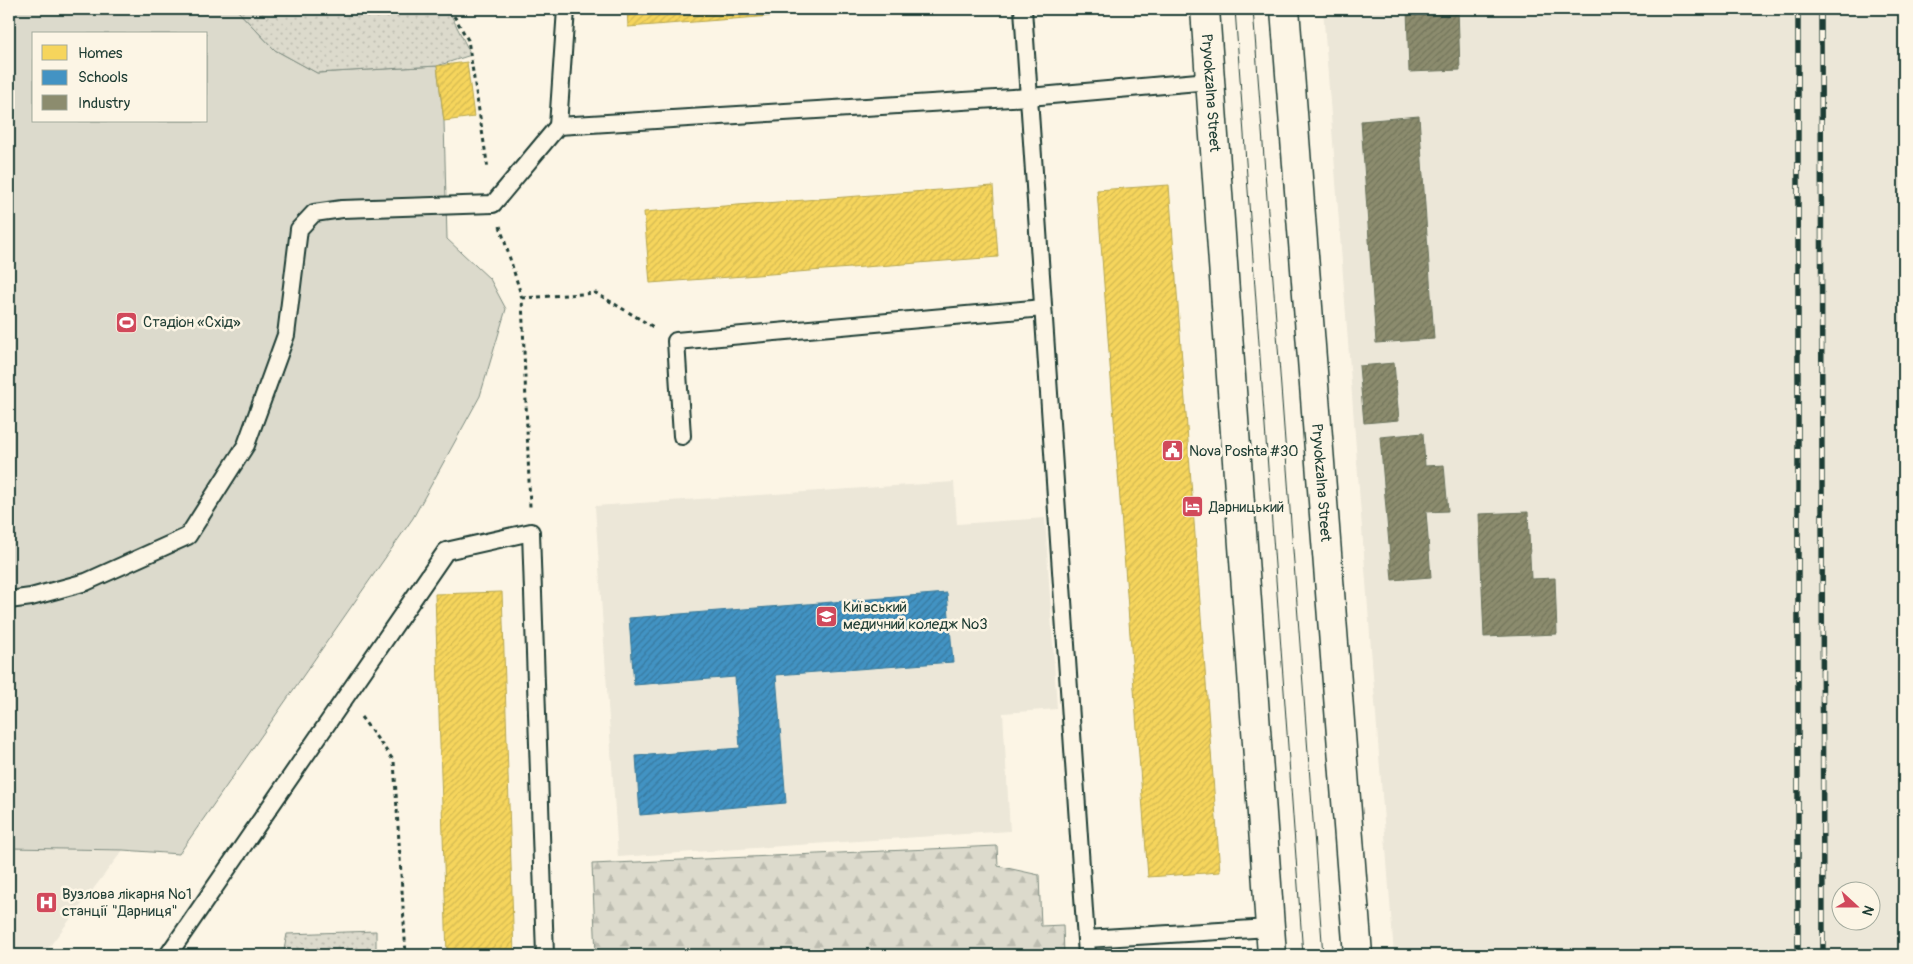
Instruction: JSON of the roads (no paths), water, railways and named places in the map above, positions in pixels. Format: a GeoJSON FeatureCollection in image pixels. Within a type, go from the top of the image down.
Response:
{"type":"FeatureCollection","features":[{"type":"Feature","properties":{"kind":"main road","name":"Pryvokzalna Street"},"geometry":{"type":"LineString","coordinates":[[1205,9],[1272,955]]}},
{"type":"Feature","properties":{"kind":"main road","name":"Pryvokzalna Street"},"geometry":{"type":"LineString","coordinates":[[1285,9],[1358,955]]}},
{"type":"Feature","properties":{"kind":"lane"},"geometry":{"type":"LineString","coordinates":[[9,600],[31,597],[86,582],[188,536],[246,445],[286,335],[299,229],[314,213],[342,209],[493,204],[558,126],[566,9]]}},
{"type":"Feature","properties":{"kind":"lane"},"geometry":{"type":"LineString","coordinates":[[1023,9],[1087,955]]}},
{"type":"Feature","properties":{"kind":"lane"},"geometry":{"type":"LineString","coordinates":[[558,126],[1029,97],[1209,80]]}},
{"type":"Feature","properties":{"kind":"lane"},"geometry":{"type":"LineString","coordinates":[[682,436],[676,340],[1043,308]]}},
{"type":"Feature","properties":{"kind":"lane"},"geometry":{"type":"LineString","coordinates":[[168,955],[446,551],[530,532],[545,955]]}},
{"type":"Feature","properties":{"kind":"lane"},"geometry":{"type":"LineString","coordinates":[[1086,939],[1270,928]]}},
{"type":"Feature","properties":{"kind":"tram line"},"geometry":{"type":"LineString","coordinates":[[1235,9],[1303,955]]}},
{"type":"Feature","properties":{"kind":"tram line"},"geometry":{"type":"LineString","coordinates":[[1253,9],[1323,955]]}},
{"type":"Feature","properties":{"kind":"railway"},"geometry":{"type":"LineString","coordinates":[[1798,9],[1798,955]]}},
{"type":"Feature","properties":{"kind":"railway"},"geometry":{"type":"LineString","coordinates":[[1821,9],[1823,955]]}},
{"type":"Feature","properties":{"kind":"place","name":"Стадіон «Схід»"},"geometry":{"type":"Point","coordinates":[127,322]}},
{"type":"Feature","properties":{"kind":"place","name":"Nova Poshta #30"},"geometry":{"type":"Point","coordinates":[1173,451]}},
{"type":"Feature","properties":{"kind":"place","name":"Дарницький"},"geometry":{"type":"Point","coordinates":[1193,507]}},
{"type":"Feature","properties":{"kind":"place","name":"Київський медичний коледж №3"},"geometry":{"type":"Point","coordinates":[827,616]}},
{"type":"Feature","properties":{"kind":"place","name":"Вузлова лікарня №1 станції \"Дарниця\""},"geometry":{"type":"Point","coordinates":[46,903]}}]}
